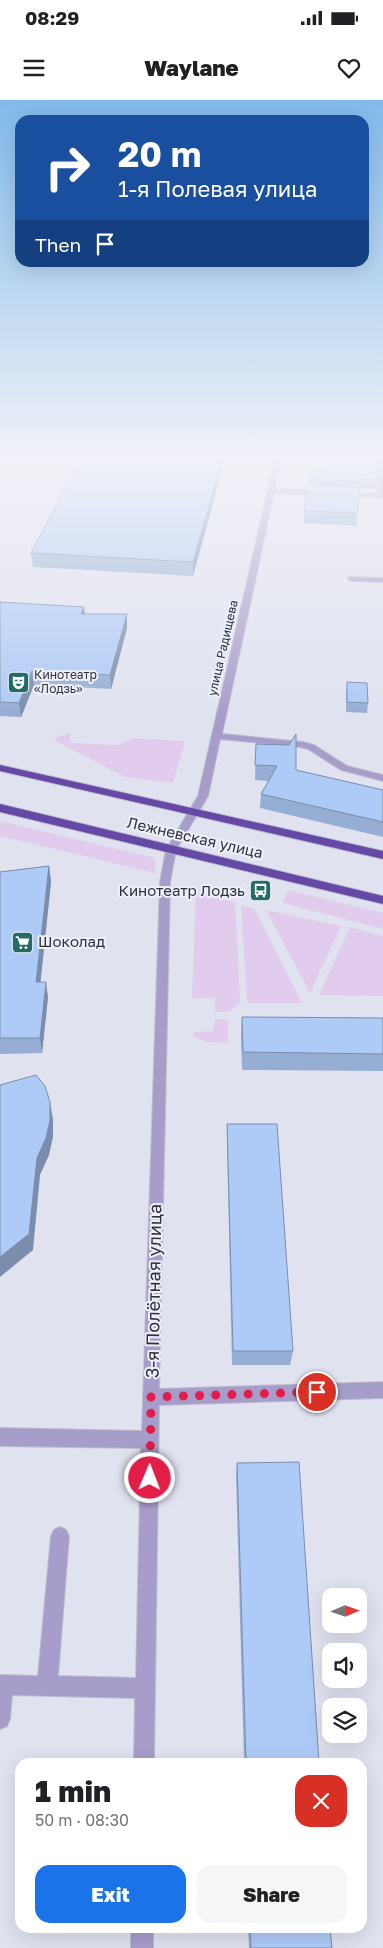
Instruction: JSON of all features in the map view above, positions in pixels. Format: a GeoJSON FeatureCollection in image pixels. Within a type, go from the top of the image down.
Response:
{"type":"FeatureCollection","features":[{"type":"Feature","properties":{"kind":"highway","name":"Лежневская улица"},"geometry":{"type":"LineString","coordinates":[[0,768],[383,855]]}},
{"type":"Feature","properties":{"kind":"highway","name":"Лежневская улица"},"geometry":{"type":"LineString","coordinates":[[0,808],[383,900]]}},
{"type":"Feature","properties":{"kind":"street","name":"улица Радищева"},"geometry":{"type":"LineString","coordinates":[[171,850],[203,796],[259,545]]}},
{"type":"Feature","properties":{"kind":"street"},"geometry":{"type":"LineString","coordinates":[[352,579],[383,580]]}},
{"type":"Feature","properties":{"kind":"street"},"geometry":{"type":"LineString","coordinates":[[216,736],[300,744],[311,748],[344,768],[383,778]]}},
{"type":"Feature","properties":{"kind":"street","name":"3-я Полётная улица"},"geometry":{"type":"LineString","coordinates":[[144,1758],[151,1397],[165,882],[171,850]]}},
{"type":"Feature","properties":{"kind":"street"},"geometry":{"type":"LineString","coordinates":[[151,1397],[383,1390]]}},
{"type":"Feature","properties":{"kind":"street"},"geometry":{"type":"LineString","coordinates":[[0,1437],[150,1440]]}},
{"type":"Feature","properties":{"kind":"street"},"geometry":{"type":"LineString","coordinates":[[47,1686],[60,1536]]}},
{"type":"Feature","properties":{"kind":"street"},"geometry":{"type":"LineString","coordinates":[[0,1719],[2,1685],[145,1688]]}},
{"type":"Feature","properties":{"kind":"street"},"geometry":{"type":"LineString","coordinates":[[142,1933],[142,1948]]}},
{"type":"Feature","properties":{"kind":"shaded area"},"geometry":{"type":"Polygon","coordinates":[[[70,733],[70,743],[118,745],[134,738],[185,741],[173,783],[125,777],[54,740],[59,736],[70,733]]]}},
{"type":"Feature","properties":{"kind":"shaded area"},"geometry":{"type":"Polygon","coordinates":[[[0,821],[155,858],[155,873],[0,836],[0,821]]]}},
{"type":"Feature","properties":{"kind":"shaded area"},"geometry":{"type":"Polygon","coordinates":[[[288,890],[383,913],[383,929],[283,903],[288,890]]]}},
{"type":"Feature","properties":{"kind":"shaded area"},"geometry":{"type":"Polygon","coordinates":[[[196,892],[235,902],[240,1002],[229,1012],[215,1012],[215,998],[192,998],[196,892]]]}},
{"type":"Feature","properties":{"kind":"shaded area"},"geometry":{"type":"Polygon","coordinates":[[[241,905],[254,908],[302,1003],[247,1003],[241,905]]]}},
{"type":"Feature","properties":{"kind":"shaded area"},"geometry":{"type":"Polygon","coordinates":[[[266,910],[341,926],[310,993],[266,910]]]}},
{"type":"Feature","properties":{"kind":"shaded area"},"geometry":{"type":"Polygon","coordinates":[[[350,927],[383,936],[383,996],[319,995],[350,927]]]}},
{"type":"Feature","properties":{"kind":"shaded area"},"geometry":{"type":"Polygon","coordinates":[[[215,1019],[228,1019],[228,1043],[206,1042],[193,1036],[193,1032],[213,1031],[215,1019]]]}},
{"type":"Feature","properties":{"kind":"building"},"geometry":{"type":"Polygon","coordinates":[[[35,545],[198,545],[193,562],[31,553],[35,545]]]}},
{"type":"Feature","properties":{"kind":"building"},"geometry":{"type":"Polygon","coordinates":[[[0,602],[84,607],[81,614],[127,614],[110,675],[32,671],[19,703],[0,702],[0,602]]]}},
{"type":"Feature","properties":{"kind":"building"},"geometry":{"type":"Polygon","coordinates":[[[347,682],[367,683],[368,703],[347,702],[347,682]]]}},
{"type":"Feature","properties":{"kind":"building"},"geometry":{"type":"Polygon","coordinates":[[[296,734],[296,770],[383,790],[383,822],[261,794],[277,766],[255,765],[256,744],[289,745],[296,734]]]}},
{"type":"Feature","properties":{"kind":"building","name":"Шоколад"},"geometry":{"type":"Polygon","coordinates":[[[49,866],[36,982],[46,982],[40,1038],[0,1038],[0,872],[49,866]]]}},
{"type":"Feature","properties":{"kind":"building"},"geometry":{"type":"Polygon","coordinates":[[[242,1017],[383,1018],[383,1054],[243,1052],[242,1017]]]}},
{"type":"Feature","properties":{"kind":"building"},"geometry":{"type":"Polygon","coordinates":[[[36,1075],[45,1086],[50,1102],[50,1120],[46,1138],[37,1158],[29,1234],[0,1257],[0,1085],[36,1075]]]}},
{"type":"Feature","properties":{"kind":"building"},"geometry":{"type":"Polygon","coordinates":[[[227,1124],[277,1124],[293,1351],[233,1351],[227,1124]]]}},
{"type":"Feature","properties":{"kind":"building"},"geometry":{"type":"Polygon","coordinates":[[[299,1462],[319,1758],[246,1758],[237,1463],[299,1462]]]}},
{"type":"Feature","properties":{"kind":"building"},"geometry":{"type":"Polygon","coordinates":[[[250,1933],[330,1933],[332,1948],[251,1948],[250,1933]]]}},
{"type":"Feature","properties":{"kind":"place","name":"Кинотеатр «Лодзь»"},"geometry":{"type":"Point","coordinates":[18,682]}},
{"type":"Feature","properties":{"kind":"place","name":"Кинотеатр Лодзь"},"geometry":{"type":"Point","coordinates":[261,891]}},
{"type":"Feature","properties":{"kind":"place","name":"Шоколад"},"geometry":{"type":"Point","coordinates":[22,942]}},
{"type":"Feature","properties":{"kind":"route"},"geometry":{"type":"LineString","coordinates":[[150,1478],[151,1397],[317,1392]]}}]}
